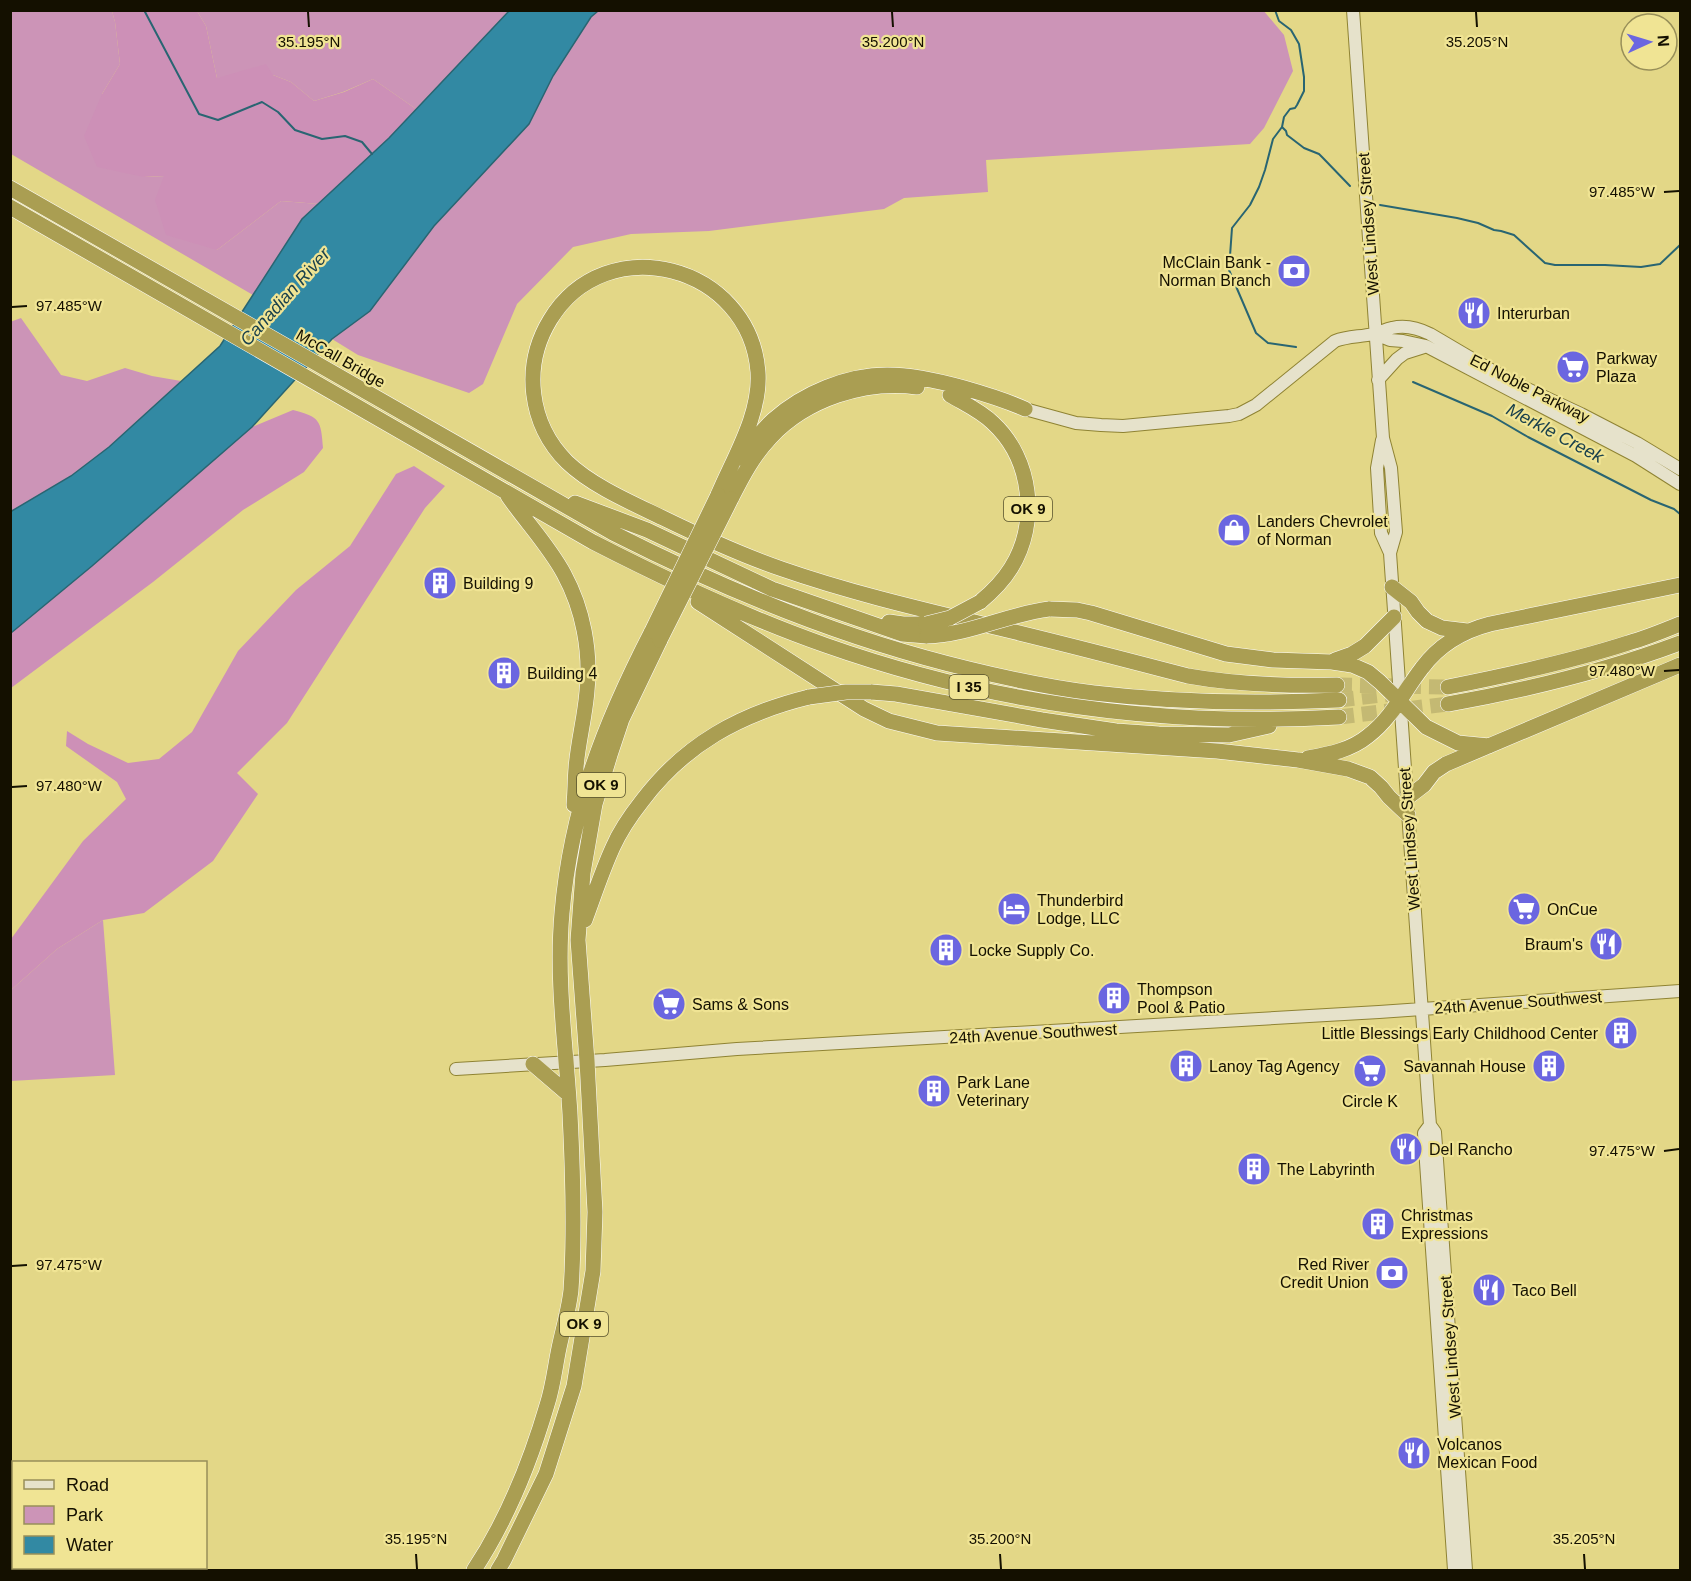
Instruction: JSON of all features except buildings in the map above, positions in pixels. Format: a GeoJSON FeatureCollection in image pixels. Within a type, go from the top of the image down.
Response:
{"type":"FeatureCollection","features":[{"type":"Feature","properties":{"kind":"highway","name":"McCall Bridge"},"geometry":{"type":"LineString","coordinates":[[10,188],[530,486]]}},
{"type":"Feature","properties":{"kind":"highway","name":"McCall Bridge"},"geometry":{"type":"LineString","coordinates":[[10,207],[504,491]]}},
{"type":"Feature","properties":{"kind":"highway","name":"I 35"},"geometry":{"type":"LineString","coordinates":[[530,486],[675,565],[756,601],[869,642],[929,660],[1046,686],[1139,698],[1256,703],[1338,693],[1294,686],[1221,682],[1188,676],[843,588],[784,570],[737,552],[635,504],[589,479],[570,464],[546,435],[536,408],[532,388],[537,346],[550,318],[581,286],[613,272],[639,267],[654,267],[685,274],[699,281],[722,297],[734,310],[750,338],[758,371],[758,388],[756,404],[724,497]]}},
{"type":"Feature","properties":{"kind":"highway"},"geometry":{"type":"LineString","coordinates":[[724,497],[738,462],[759,434],[775,418],[805,398],[838,383],[869,376],[921,378],[1006,400],[1025,409]]}},
{"type":"Feature","properties":{"kind":"highway","name":"OK 9"},"geometry":{"type":"LineString","coordinates":[[498,1570],[546,1474],[574,1386],[593,1271],[595,1212],[578,940],[583,873],[595,804],[622,719],[656,635],[724,497],[772,436],[796,417],[821,402],[842,394],[874,387],[909,386],[950,395],[984,415],[1005,436],[1019,460],[1027,488],[1028,503],[1026,530],[1018,555],[1004,579],[980,602],[927,630],[807,602],[739,575],[647,530],[530,486]]}},
{"type":"Feature","properties":{"kind":"highway"},"geometry":{"type":"LineString","coordinates":[[950,395],[1025,409]]}},
{"type":"Feature","properties":{"kind":"highway","name":"OK 9"},"geometry":{"type":"LineString","coordinates":[[474,1570],[490,1546],[525,1472],[548,1403],[570,1293],[573,1202],[560,975],[560,935],[573,837],[576,767],[588,674],[583,623],[572,589],[554,557],[504,491]]}},
{"type":"Feature","properties":{"kind":"highway","name":"I 35"},"geometry":{"type":"LineString","coordinates":[[504,491],[593,542],[730,608],[826,645],[919,675],[1052,704],[1116,713],[1203,719],[1339,717]]}},
{"type":"Feature","properties":{"kind":"highway"},"geometry":{"type":"LineString","coordinates":[[652,572],[864,710],[889,721],[912,728],[947,734],[1217,751],[1298,760],[1348,769],[1370,777],[1408,815]]}},
{"type":"Feature","properties":{"kind":"highway"},"geometry":{"type":"LineString","coordinates":[[1298,760],[1330,754],[1357,743],[1377,728],[1400,701],[1429,659],[1467,631],[1490,624],[1680,585]]}},
{"type":"Feature","properties":{"kind":"highway"},"geometry":{"type":"LineString","coordinates":[[1392,587],[1411,602],[1427,621],[1442,628],[1467,631]]}},
{"type":"Feature","properties":{"kind":"highway"},"geometry":{"type":"LineString","coordinates":[[927,630],[951,634],[1033,611],[1070,610],[1091,613],[1226,654],[1273,660],[1352,665],[1368,672],[1426,727],[1447,739],[1467,745],[1489,746]]}},
{"type":"Feature","properties":{"kind":"highway"},"geometry":{"type":"LineString","coordinates":[[1332,662],[1365,646],[1394,617]]}},
{"type":"Feature","properties":{"kind":"highway"},"geometry":{"type":"LineString","coordinates":[[1448,687],[1563,662],[1631,643],[1680,624]]}},
{"type":"Feature","properties":{"kind":"highway"},"geometry":{"type":"LineString","coordinates":[[573,837],[582,798],[602,737],[629,676],[656,635]]}},
{"type":"Feature","properties":{"kind":"highway"},"geometry":{"type":"LineString","coordinates":[[1448,704],[1504,694],[1592,672],[1680,643]]}},
{"type":"Feature","properties":{"kind":"highway"},"geometry":{"type":"LineString","coordinates":[[1407,798],[1424,785],[1439,768],[1680,665]]}},
{"type":"Feature","properties":{"kind":"highway"},"geometry":{"type":"LineString","coordinates":[[578,940],[613,846],[653,786],[693,748],[730,725],[757,712],[782,704],[809,697],[846,692],[872,692],[896,694],[1072,725],[1159,734],[1229,735],[1304,719]]}},
{"type":"Feature","properties":{"kind":"highway"},"geometry":{"type":"LineString","coordinates":[[533,1064],[568,1094]]}},
{"type":"Feature","properties":{"kind":"main road","name":"West Lindsey Street"},"geometry":{"type":"LineString","coordinates":[[1353,10],[1378,380],[1383,438],[1391,468],[1396,532],[1390,553],[1421,1009],[1430,1125],[1435,1132],[1434,1192],[1451,1434],[1454,1570]]}},
{"type":"Feature","properties":{"kind":"main road","name":"Ed Noble Parkway"},"geometry":{"type":"LineString","coordinates":[[1025,409],[1076,423],[1123,426],[1239,414],[1256,405],[1335,341],[1350,336],[1375,334],[1390,328],[1408,327],[1425,332],[1508,380],[1581,414],[1637,443],[1680,469]]}},
{"type":"Feature","properties":{"kind":"main road","name":"Ed Noble Parkway"},"geometry":{"type":"LineString","coordinates":[[1375,334],[1390,340],[1426,346],[1636,456],[1680,484]]}},
{"type":"Feature","properties":{"kind":"main road"},"geometry":{"type":"LineString","coordinates":[[1378,380],[1397,359],[1426,346]]}},
{"type":"Feature","properties":{"kind":"main road","name":"24th Avenue Southwest"},"geometry":{"type":"LineString","coordinates":[[456,1069],[698,1051],[1036,1033],[1680,991]]}},
{"type":"Feature","properties":{"kind":"main road","name":"West Lindsey Street"},"geometry":{"type":"LineString","coordinates":[[1451,1434],[1466,1570]]}},
{"type":"Feature","properties":{"kind":"green space"},"geometry":{"type":"Polygon","coordinates":[[[1263,10],[1284,35],[1293,71],[1264,128],[1250,144],[986,160],[988,192],[904,198],[884,209],[709,231],[631,234],[573,247],[517,304],[483,384],[469,393],[358,355],[332,339],[370,311],[434,226],[529,124],[553,76],[591,17],[598,11],[1263,10]]]}},
{"type":"Feature","properties":{"kind":"green space"},"geometry":{"type":"Polygon","coordinates":[[[11,11],[112,11],[120,64],[102,94],[144,177],[165,176],[217,250],[281,201],[319,204],[302,219],[253,295],[11,154],[11,11]]]}},
{"type":"Feature","properties":{"kind":"green space"},"geometry":{"type":"Polygon","coordinates":[[[197,11],[509,11],[416,109],[373,79],[314,101],[291,82],[273,75],[217,78],[206,26],[197,11]]]}},
{"type":"Feature","properties":{"kind":"green space"},"geometry":{"type":"Polygon","coordinates":[[[21,318],[61,375],[87,381],[125,368],[181,381],[109,447],[71,476],[11,512],[10,322],[21,318]]]}},
{"type":"Feature","properties":{"kind":"green space"},"geometry":{"type":"Polygon","coordinates":[[[103,920],[115,1075],[11,1081],[11,990],[57,949],[103,920]]]}},
{"type":"Feature","properties":{"kind":"shaded area"},"geometry":{"type":"Polygon","coordinates":[[[112,11],[197,11],[206,26],[217,78],[266,64],[273,75],[291,82],[314,101],[344,92],[373,79],[416,109],[389,138],[319,204],[281,201],[217,250],[166,235],[155,200],[164,176],[144,177],[97,167],[84,136],[102,94],[120,64],[112,11]]]}},
{"type":"Feature","properties":{"kind":"shaded area"},"geometry":{"type":"Polygon","coordinates":[[[293,410],[314,418],[321,431],[323,448],[304,472],[243,510],[153,582],[11,688],[11,633],[252,427],[293,410]]]}},
{"type":"Feature","properties":{"kind":"shaded area"},"geometry":{"type":"Polygon","coordinates":[[[414,466],[445,486],[425,508],[287,723],[237,773],[258,794],[213,861],[144,913],[103,920],[57,949],[11,990],[11,939],[83,841],[126,799],[117,782],[66,746],[67,731],[128,763],[159,759],[192,732],[238,651],[296,590],[350,546],[396,474],[414,466]]]}},
{"type":"Feature","properties":{"kind":"water","name":"Canadian River"},"geometry":{"type":"Polygon","coordinates":[[[509,11],[598,11],[591,17],[553,76],[529,124],[434,226],[370,311],[332,339],[252,427],[11,633],[10,512],[71,476],[109,447],[220,346],[302,219],[389,138],[509,11]]]}},
{"type":"Feature","properties":{"kind":"waterway"},"geometry":{"type":"LineString","coordinates":[[144,10],[199,114],[218,120],[262,102],[278,112],[295,130],[322,139],[345,136],[362,142],[372,154]]}},
{"type":"Feature","properties":{"kind":"waterway","name":"Merkle Creek"},"geometry":{"type":"LineString","coordinates":[[1275,10],[1279,21],[1291,30],[1299,44],[1304,91],[1295,108],[1290,109],[1284,117],[1282,127],[1273,139],[1259,187],[1250,205],[1232,228],[1229,270],[1256,333],[1268,343],[1296,347]]}},
{"type":"Feature","properties":{"kind":"waterway"},"geometry":{"type":"LineString","coordinates":[[1282,127],[1287,135],[1304,148],[1319,154],[1350,186]]}},
{"type":"Feature","properties":{"kind":"waterway"},"geometry":{"type":"LineString","coordinates":[[1380,205],[1457,218],[1514,235],[1545,263],[1555,265],[1641,267],[1660,264],[1680,245]]}},
{"type":"Feature","properties":{"kind":"waterway","name":"Merkle Creek"},"geometry":{"type":"LineString","coordinates":[[1413,382],[1492,416],[1528,437],[1680,514]]}},
{"type":"Feature","properties":{"kind":"tunnel"},"geometry":{"type":"LineString","coordinates":[[1337,685],[1448,687]]}},
{"type":"Feature","properties":{"kind":"tunnel"},"geometry":{"type":"LineString","coordinates":[[1339,700],[1391,694]]}},
{"type":"Feature","properties":{"kind":"tunnel"},"geometry":{"type":"LineString","coordinates":[[1339,717],[1448,704]]}},
{"type":"Feature","properties":{"kind":"place","name":"McClain Bank - Norman Branch"},"geometry":{"type":"Point","coordinates":[1294,271]}},
{"type":"Feature","properties":{"kind":"place","name":"Interurban"},"geometry":{"type":"Point","coordinates":[1474,313]}},
{"type":"Feature","properties":{"kind":"place","name":"Parkway Plaza"},"geometry":{"type":"Point","coordinates":[1573,367]}},
{"type":"Feature","properties":{"kind":"place","name":"Landers Chevrolet of Norman"},"geometry":{"type":"Point","coordinates":[1234,530]}},
{"type":"Feature","properties":{"kind":"place","name":"Building 9"},"geometry":{"type":"Point","coordinates":[440,583]}},
{"type":"Feature","properties":{"kind":"place","name":"Building 4"},"geometry":{"type":"Point","coordinates":[504,673]}},
{"type":"Feature","properties":{"kind":"place","name":"Thunderbird Lodge, LLC"},"geometry":{"type":"Point","coordinates":[1014,909]}},
{"type":"Feature","properties":{"kind":"place","name":"OnCue"},"geometry":{"type":"Point","coordinates":[1524,909]}},
{"type":"Feature","properties":{"kind":"place","name":"Braum's"},"geometry":{"type":"Point","coordinates":[1606,944]}},
{"type":"Feature","properties":{"kind":"place","name":"Locke Supply Co."},"geometry":{"type":"Point","coordinates":[946,950]}},
{"type":"Feature","properties":{"kind":"place","name":"Thompson Pool & Patio"},"geometry":{"type":"Point","coordinates":[1114,998]}},
{"type":"Feature","properties":{"kind":"place","name":"Sams & Sons"},"geometry":{"type":"Point","coordinates":[669,1004]}},
{"type":"Feature","properties":{"kind":"place","name":"Little Blessings Early Childhood Center"},"geometry":{"type":"Point","coordinates":[1621,1033]}},
{"type":"Feature","properties":{"kind":"place","name":"Lanoy Tag Agency"},"geometry":{"type":"Point","coordinates":[1186,1066]}},
{"type":"Feature","properties":{"kind":"place","name":"Savannah House"},"geometry":{"type":"Point","coordinates":[1549,1066]}},
{"type":"Feature","properties":{"kind":"place","name":"Circle K"},"geometry":{"type":"Point","coordinates":[1370,1071]}},
{"type":"Feature","properties":{"kind":"place","name":"Park Lane Veterinary"},"geometry":{"type":"Point","coordinates":[934,1091]}},
{"type":"Feature","properties":{"kind":"place","name":"Del Rancho"},"geometry":{"type":"Point","coordinates":[1406,1149]}},
{"type":"Feature","properties":{"kind":"place","name":"The Labyrinth"},"geometry":{"type":"Point","coordinates":[1254,1169]}},
{"type":"Feature","properties":{"kind":"place","name":"Christmas Expressions"},"geometry":{"type":"Point","coordinates":[1378,1224]}},
{"type":"Feature","properties":{"kind":"place","name":"Red River Credit Union"},"geometry":{"type":"Point","coordinates":[1392,1273]}},
{"type":"Feature","properties":{"kind":"place","name":"Taco Bell"},"geometry":{"type":"Point","coordinates":[1489,1290]}},
{"type":"Feature","properties":{"kind":"place","name":"Volcanos Mexican Food"},"geometry":{"type":"Point","coordinates":[1414,1453]}}]}
